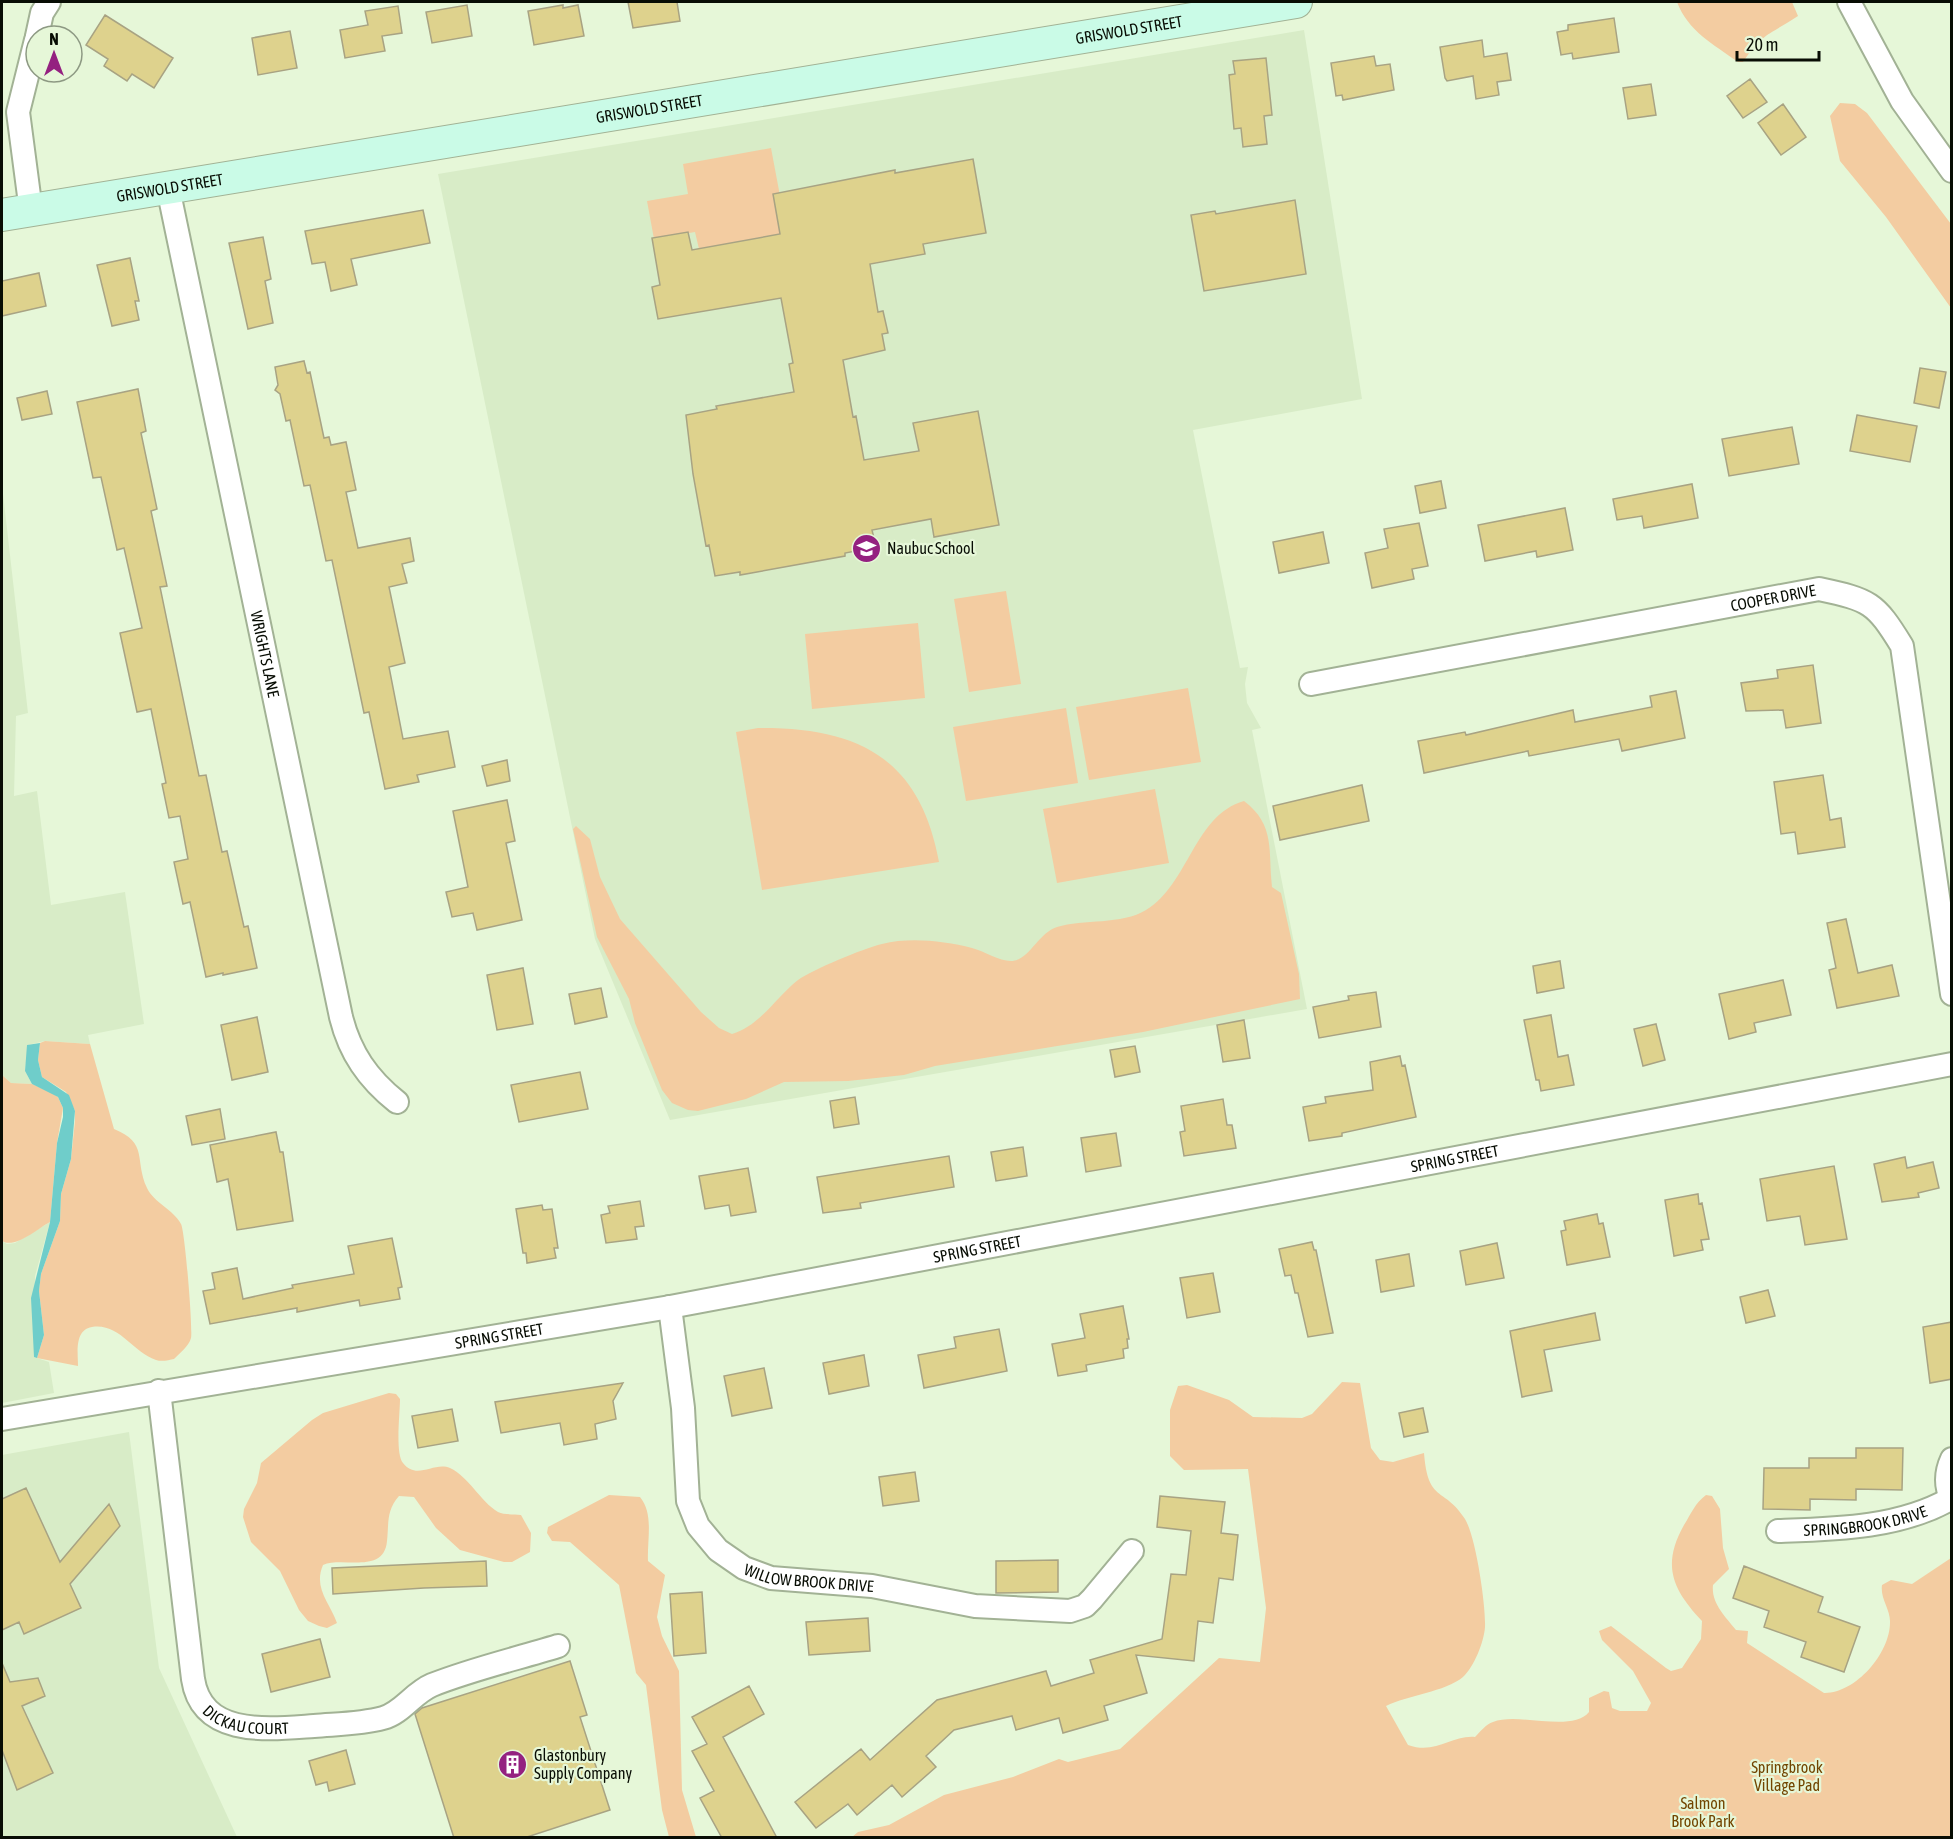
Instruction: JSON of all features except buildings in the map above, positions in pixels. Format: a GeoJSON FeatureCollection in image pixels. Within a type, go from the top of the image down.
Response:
{"type":"FeatureCollection","features":[{"type":"Feature","properties":{"kind":"main road","name":"GRISWOLD STREET"},"geometry":{"type":"LineString","coordinates":[[16,213],[1296,2]]}},
{"type":"Feature","properties":{"kind":"street"},"geometry":{"type":"LineString","coordinates":[[39,24],[42,13],[49,2]]}},
{"type":"Feature","properties":{"kind":"street"},"geometry":{"type":"LineString","coordinates":[[1849,2],[1902,101],[1952,171]]}},
{"type":"Feature","properties":{"kind":"street"},"geometry":{"type":"LineString","coordinates":[[16,213],[18,112],[25,84]]}},
{"type":"Feature","properties":{"kind":"street","name":"WRIGHTS LANE"},"geometry":{"type":"LineString","coordinates":[[168,188],[345,1034],[372,1080],[397,1102]]}},
{"type":"Feature","properties":{"kind":"street","name":"COOPER DRIVE"},"geometry":{"type":"LineString","coordinates":[[1311,684],[1819,589],[1857,597],[1883,614],[1902,646],[1952,994]]}},
{"type":"Feature","properties":{"kind":"street","name":"SPRING STREET"},"geometry":{"type":"LineString","coordinates":[[2,1419],[670,1307],[1952,1064]]}},
{"type":"Feature","properties":{"kind":"street","name":"WILLOW BROOK DRIVE"},"geometry":{"type":"LineString","coordinates":[[670,1307],[683,1408],[688,1501],[707,1539],[718,1550],[744,1568],[777,1579],[872,1586],[956,1604],[1070,1611],[1085,1606],[1132,1551]]}},
{"type":"Feature","properties":{"kind":"street","name":"DICKAU COURT"},"geometry":{"type":"LineString","coordinates":[[159,1391],[195,1690],[198,1699],[209,1712],[235,1725],[252,1727],[292,1727],[373,1720],[397,1711],[430,1686],[558,1646]]}},
{"type":"Feature","properties":{"kind":"street","name":"SPRINGBROOK DRIVE"},"geometry":{"type":"LineString","coordinates":[[1778,1531],[1838,1529],[1904,1518],[1929,1510],[1951,1499],[1946,1485],[1947,1472],[1952,1459]]}},
{"type":"Feature","properties":{"kind":"shaded area","name":"Naubuc School"},"geometry":{"type":"Polygon","coordinates":[[[1304,30],[1362,399],[1193,430],[1240,668],[1248,667],[1245,684],[1247,703],[1261,728],[1252,730],[1307,1009],[670,1120],[595,939],[438,174],[1304,30]]]}},
{"type":"Feature","properties":{"kind":"shaded area"},"geometry":{"type":"Polygon","coordinates":[[[2,485],[28,713],[16,716],[14,796],[37,791],[51,905],[125,892],[144,1024],[88,1035],[90,1044],[45,1041],[28,1045],[25,1071],[32,1084],[11,1083],[2,1075],[2,485]]]}},
{"type":"Feature","properties":{"kind":"shaded area"},"geometry":{"type":"Polygon","coordinates":[[[50,1222],[35,1276],[34,1357],[49,1362],[54,1393],[2,1403],[2,1241],[7,1244],[15,1243],[50,1222]]]}},
{"type":"Feature","properties":{"kind":"shaded area"},"geometry":{"type":"Polygon","coordinates":[[[129,1432],[159,1668],[237,1837],[2,1838],[2,1455],[129,1432]]]}},
{"type":"Feature","properties":{"kind":"green space"},"geometry":{"type":"Polygon","coordinates":[[[1677,2],[1792,2],[1798,16],[1768,35],[1757,44],[1743,62],[1738,62],[1695,29],[1677,2]]]}},
{"type":"Feature","properties":{"kind":"green space"},"geometry":{"type":"Polygon","coordinates":[[[1840,103],[1855,104],[1867,113],[1951,224],[1951,308],[1886,217],[1840,161],[1830,116],[1840,103]]]}},
{"type":"Feature","properties":{"kind":"green space"},"geometry":{"type":"Polygon","coordinates":[[[771,148],[787,233],[699,249],[695,232],[654,239],[647,201],[688,194],[683,164],[771,148]]]}},
{"type":"Feature","properties":{"kind":"green space"},"geometry":{"type":"Polygon","coordinates":[[[1006,591],[1021,684],[969,692],[954,599],[1006,591]]]}},
{"type":"Feature","properties":{"kind":"green space"},"geometry":{"type":"Polygon","coordinates":[[[918,623],[925,698],[812,709],[805,634],[918,623]]]}},
{"type":"Feature","properties":{"kind":"green space"},"geometry":{"type":"Polygon","coordinates":[[[1188,688],[1201,762],[1089,780],[1076,707],[1188,688]]]}},
{"type":"Feature","properties":{"kind":"green space"},"geometry":{"type":"Polygon","coordinates":[[[1066,708],[1078,783],[966,801],[953,727],[1066,708]]]}},
{"type":"Feature","properties":{"kind":"green space"},"geometry":{"type":"Polygon","coordinates":[[[758,728],[794,729],[826,734],[854,743],[879,756],[900,774],[917,797],[930,826],[939,862],[762,890],[736,732],[758,728]]]}},
{"type":"Feature","properties":{"kind":"green space"},"geometry":{"type":"Polygon","coordinates":[[[1155,789],[1169,863],[1057,883],[1043,809],[1155,789]]]}},
{"type":"Feature","properties":{"kind":"green space"},"geometry":{"type":"Polygon","coordinates":[[[1244,801],[1254,810],[1266,830],[1272,887],[1281,893],[1299,974],[1300,999],[1143,1032],[935,1066],[904,1075],[848,1081],[784,1082],[746,1099],[698,1111],[688,1110],[672,1103],[662,1090],[635,1023],[629,999],[597,937],[573,829],[576,826],[590,839],[600,877],[620,919],[701,1012],[719,1028],[732,1034],[760,1018],[798,980],[826,965],[873,947],[915,940],[950,943],[1011,961],[1023,957],[1044,935],[1057,927],[1136,915],[1161,898],[1214,820],[1227,809],[1244,801]]]}},
{"type":"Feature","properties":{"kind":"green space"},"geometry":{"type":"Polygon","coordinates":[[[45,1041],[90,1044],[114,1129],[132,1140],[139,1153],[147,1188],[181,1224],[185,1244],[191,1338],[174,1359],[156,1360],[110,1329],[102,1327],[92,1327],[82,1333],[78,1343],[78,1366],[37,1358],[44,1335],[39,1291],[41,1274],[60,1221],[61,1194],[71,1159],[75,1121],[75,1111],[66,1092],[42,1077],[38,1060],[40,1043],[45,1041]]]}},
{"type":"Feature","properties":{"kind":"green space"},"geometry":{"type":"Polygon","coordinates":[[[2,1075],[11,1083],[32,1084],[52,1093],[58,1097],[63,1108],[57,1143],[50,1222],[26,1237],[7,1243],[2,1241],[2,1075]]]}},
{"type":"Feature","properties":{"kind":"green space"},"geometry":{"type":"Polygon","coordinates":[[[1342,1382],[1360,1383],[1371,1448],[1380,1460],[1393,1462],[1424,1453],[1426,1469],[1433,1488],[1465,1519],[1480,1572],[1485,1627],[1480,1647],[1471,1667],[1463,1677],[1455,1682],[1386,1706],[1408,1745],[1427,1748],[1466,1737],[1475,1737],[1488,1724],[1504,1720],[1558,1722],[1581,1718],[1589,1712],[1589,1698],[1604,1691],[1609,1692],[1612,1708],[1620,1711],[1647,1711],[1651,1703],[1633,1671],[1602,1640],[1599,1631],[1611,1626],[1671,1671],[1682,1668],[1701,1639],[1702,1621],[1677,1588],[1672,1565],[1673,1553],[1684,1525],[1696,1505],[1706,1495],[1712,1496],[1720,1509],[1723,1548],[1729,1569],[1713,1585],[1714,1598],[1720,1609],[1736,1630],[1748,1631],[1747,1643],[1824,1693],[1836,1692],[1848,1687],[1859,1679],[1878,1658],[1889,1633],[1890,1621],[1882,1594],[1882,1585],[1891,1580],[1912,1584],[1951,1558],[1951,1837],[852,1837],[858,1832],[889,1825],[944,1795],[1013,1777],[1059,1759],[1068,1762],[1120,1749],[1219,1658],[1260,1662],[1266,1608],[1248,1469],[1184,1470],[1170,1456],[1170,1410],[1178,1386],[1187,1385],[1229,1400],[1253,1417],[1302,1418],[1312,1414],[1342,1382]]]}},
{"type":"Feature","properties":{"kind":"green space"},"geometry":{"type":"Polygon","coordinates":[[[389,1393],[396,1394],[400,1399],[399,1451],[403,1463],[408,1468],[420,1471],[438,1467],[450,1468],[463,1477],[498,1512],[521,1515],[531,1533],[530,1552],[512,1562],[504,1562],[460,1550],[436,1528],[414,1497],[399,1496],[390,1512],[384,1551],[378,1558],[370,1561],[323,1565],[320,1573],[321,1588],[337,1623],[327,1628],[319,1626],[308,1621],[299,1610],[280,1571],[251,1542],[243,1517],[244,1509],[257,1483],[261,1463],[312,1420],[323,1413],[389,1393]]]}},
{"type":"Feature","properties":{"kind":"green space"},"geometry":{"type":"Polygon","coordinates":[[[609,1495],[640,1497],[647,1511],[649,1527],[648,1561],[665,1575],[657,1617],[662,1636],[679,1671],[682,1790],[696,1837],[669,1837],[662,1810],[646,1685],[636,1673],[619,1585],[570,1542],[552,1541],[547,1533],[548,1527],[609,1495]]]}},
{"type":"Feature","properties":{"kind":"water"},"geometry":{"type":"Polygon","coordinates":[[[40,1043],[38,1060],[42,1077],[69,1095],[75,1111],[71,1159],[61,1194],[60,1221],[41,1274],[39,1291],[44,1335],[37,1358],[34,1357],[31,1298],[50,1222],[57,1143],[63,1117],[63,1108],[58,1097],[32,1084],[25,1071],[27,1045],[40,1043]]]}},
{"type":"Feature","properties":{"kind":"place","name":"Naubuc School"},"geometry":{"type":"Point","coordinates":[866,548]}},
{"type":"Feature","properties":{"kind":"place","name":"Glastonbury Supply Company"},"geometry":{"type":"Point","coordinates":[513,1764]}},
{"type":"Feature","properties":{"kind":"park label","name":"Springbrook Village Pad"},"geometry":{"type":"Point","coordinates":[1787,1776]}},
{"type":"Feature","properties":{"kind":"park label","name":"Salmon Brook Park"},"geometry":{"type":"Point","coordinates":[1703,1812]}}]}
